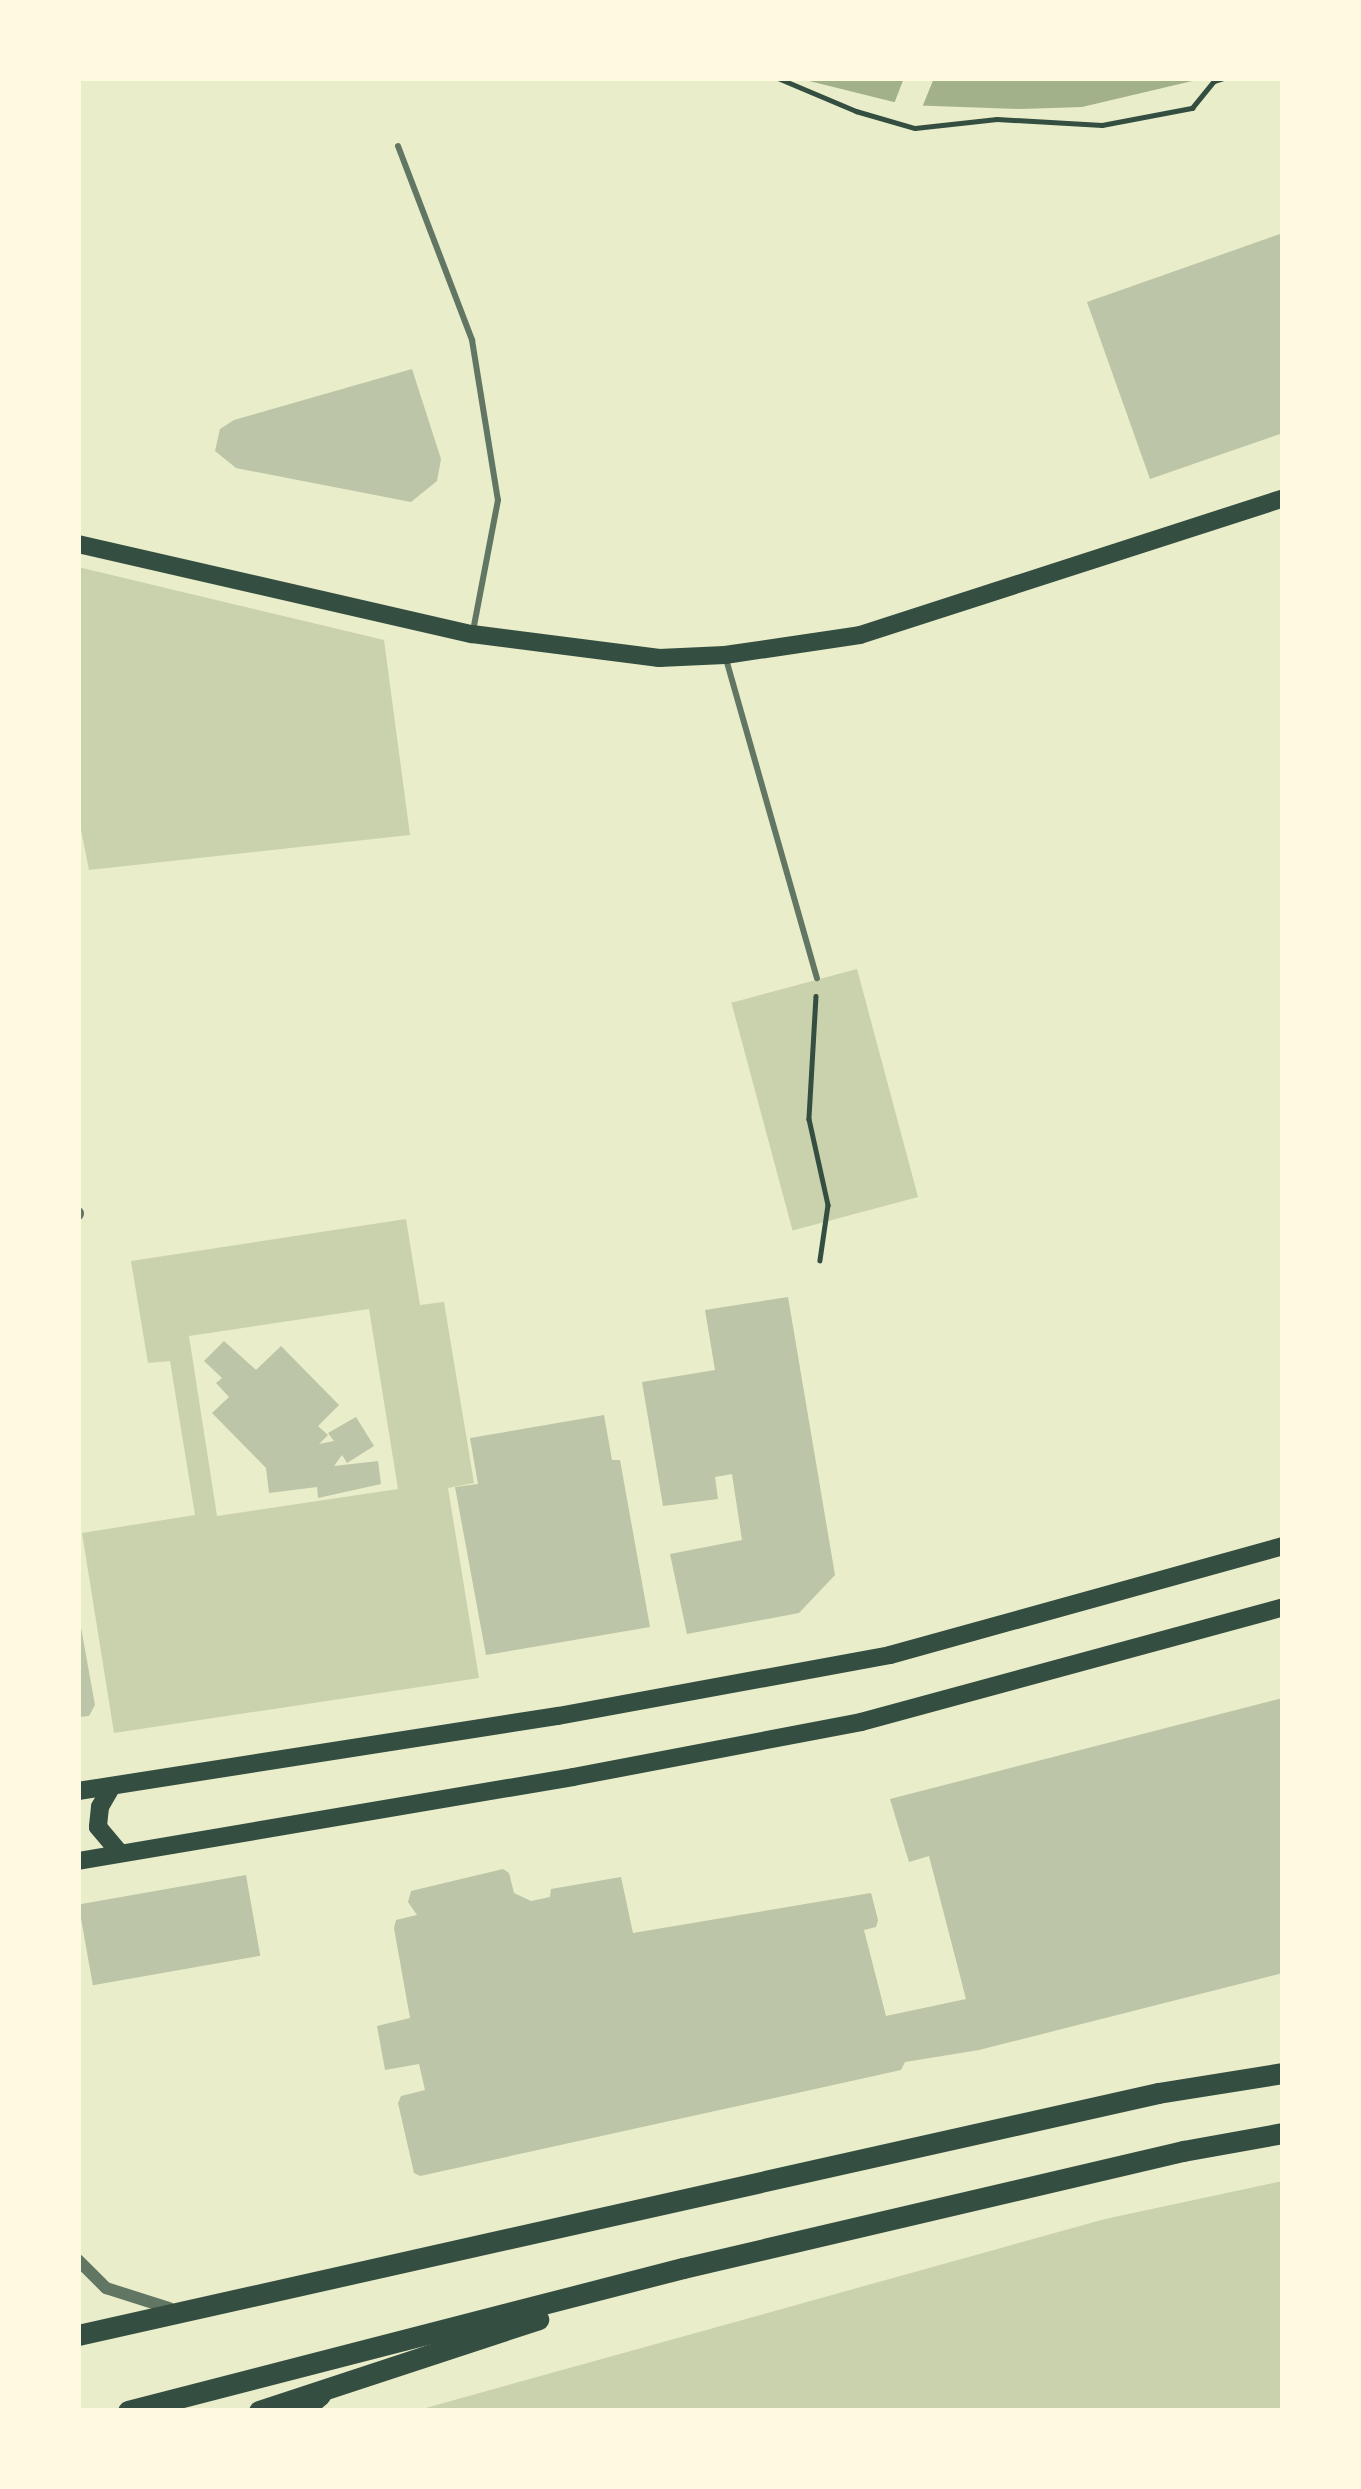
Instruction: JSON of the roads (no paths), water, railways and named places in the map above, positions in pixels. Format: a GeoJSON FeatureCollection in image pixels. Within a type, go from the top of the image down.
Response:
{"type":"FeatureCollection","features":[{"type":"Feature","properties":{"kind":"main road"},"geometry":{"type":"LineString","coordinates":[[78,544],[472,634],[659,658],[724,655],[860,635],[1283,498]]}},
{"type":"Feature","properties":{"kind":"main road"},"geometry":{"type":"LineString","coordinates":[[78,1791],[558,1716],[890,1655],[1283,1546]]}},
{"type":"Feature","properties":{"kind":"main road"},"geometry":{"type":"LineString","coordinates":[[78,1861],[861,1721],[1283,1607]]}},
{"type":"Feature","properties":{"kind":"main road"},"geometry":{"type":"LineString","coordinates":[[112,1786],[100,1807],[98,1827],[120,1853]]}},
{"type":"Feature","properties":{"kind":"main road"},"geometry":{"type":"LineString","coordinates":[[78,2335],[1159,2093],[1283,2073]]}},
{"type":"Feature","properties":{"kind":"main road"},"geometry":{"type":"LineString","coordinates":[[128,2411],[683,2268],[1183,2151],[1283,2133]]}},
{"type":"Feature","properties":{"kind":"main road"},"geometry":{"type":"LineString","coordinates":[[259,2411],[320,2395],[683,2268]]}},
{"type":"Feature","properties":{"kind":"main road"},"geometry":{"type":"LineString","coordinates":[[302,2411],[320,2395]]}},
{"type":"Feature","properties":{"kind":"street"},"geometry":{"type":"LineString","coordinates":[[78,2260],[106,2288],[129,2299],[192,2309]]}},
{"type":"Feature","properties":{"kind":"lane"},"geometry":{"type":"LineString","coordinates":[[398,146],[472,340],[498,500],[472,634]]}},
{"type":"Feature","properties":{"kind":"lane"},"geometry":{"type":"LineString","coordinates":[[724,655],[817,978]]}}]}
